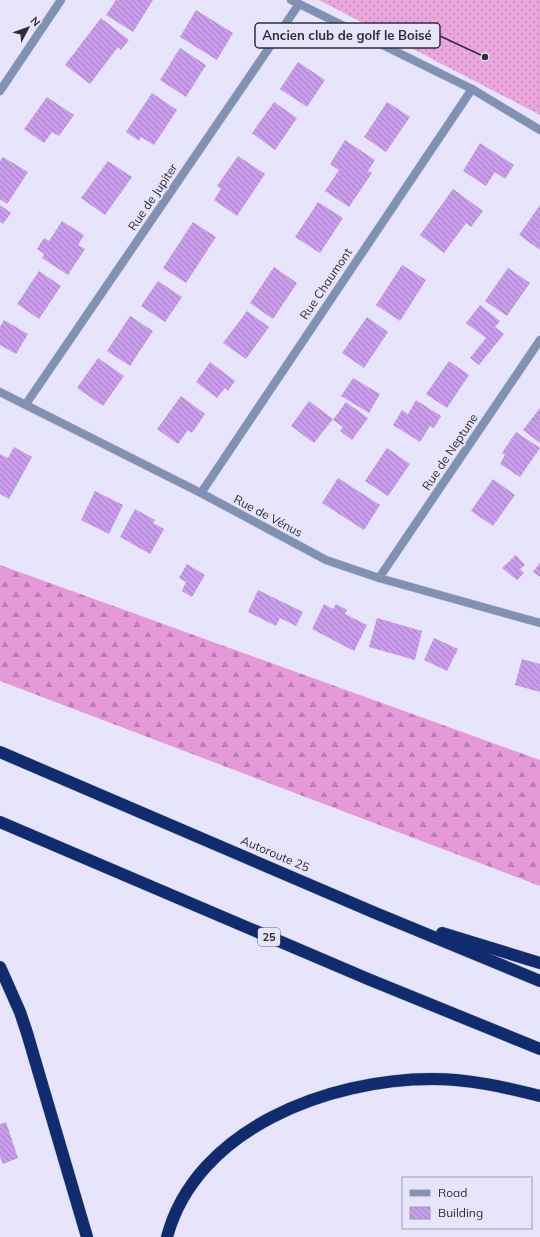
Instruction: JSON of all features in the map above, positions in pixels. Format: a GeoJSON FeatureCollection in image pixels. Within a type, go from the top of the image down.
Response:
{"type":"FeatureCollection","features":[{"type":"Feature","properties":{"kind":"highway","name":"Autoroute 25"},"geometry":{"type":"LineString","coordinates":[[0,752],[373,912],[540,980]]}},
{"type":"Feature","properties":{"kind":"highway","name":"25"},"geometry":{"type":"LineString","coordinates":[[0,822],[368,979],[540,1049]]}},
{"type":"Feature","properties":{"kind":"highway"},"geometry":{"type":"LineString","coordinates":[[373,912],[540,963]]}},
{"type":"Feature","properties":{"kind":"highway"},"geometry":{"type":"LineString","coordinates":[[0,967],[27,1033],[87,1237]]}},
{"type":"Feature","properties":{"kind":"highway"},"geometry":{"type":"LineString","coordinates":[[167,1237],[170,1224],[189,1186],[216,1156],[247,1131],[285,1111],[315,1099],[375,1084],[432,1079],[483,1083],[511,1088],[540,1096]]}},
{"type":"Feature","properties":{"kind":"street"},"geometry":{"type":"LineString","coordinates":[[0,91],[61,0]]}},
{"type":"Feature","properties":{"kind":"street"},"geometry":{"type":"LineString","coordinates":[[291,0],[472,89],[540,130]]}},
{"type":"Feature","properties":{"kind":"street","name":"Rue de Jupiter"},"geometry":{"type":"LineString","coordinates":[[26,404],[299,4]]}},
{"type":"Feature","properties":{"kind":"street","name":"Rue Chaumont"},"geometry":{"type":"LineString","coordinates":[[202,493],[472,89]]}},
{"type":"Feature","properties":{"kind":"street","name":"Rue de Neptune"},"geometry":{"type":"LineString","coordinates":[[379,578],[540,340]]}},
{"type":"Feature","properties":{"kind":"street","name":"Rue de Vénus"},"geometry":{"type":"LineString","coordinates":[[0,392],[202,493],[326,560],[379,578],[540,623]]}},
{"type":"Feature","properties":{"kind":"shaded area"},"geometry":{"type":"Polygon","coordinates":[[[319,0],[540,0],[540,115],[319,0]]]}},
{"type":"Feature","properties":{"kind":"green space"},"geometry":{"type":"Polygon","coordinates":[[[0,565],[540,760],[540,886],[0,681],[0,565]]]}},
{"type":"Feature","properties":{"kind":"building"},"geometry":{"type":"Polygon","coordinates":[[[116,0],[153,0],[133,32],[106,15],[116,0]]]}},
{"type":"Feature","properties":{"kind":"building"},"geometry":{"type":"Polygon","coordinates":[[[196,10],[233,33],[217,60],[180,37],[196,10]]]}},
{"type":"Feature","properties":{"kind":"building"},"geometry":{"type":"Polygon","coordinates":[[[101,18],[129,40],[121,50],[118,47],[90,84],[65,65],[101,18]]]}},
{"type":"Feature","properties":{"kind":"building"},"geometry":{"type":"Polygon","coordinates":[[[180,48],[206,65],[186,97],[160,80],[180,48]]]}},
{"type":"Feature","properties":{"kind":"building"},"geometry":{"type":"Polygon","coordinates":[[[298,62],[325,80],[307,107],[280,89],[298,62]]]}},
{"type":"Feature","properties":{"kind":"building"},"geometry":{"type":"Polygon","coordinates":[[[152,93],[177,110],[154,145],[141,137],[139,141],[126,132],[152,93]]]}},
{"type":"Feature","properties":{"kind":"building"},"geometry":{"type":"Polygon","coordinates":[[[47,97],[74,115],[59,136],[52,132],[44,143],[24,129],[47,97]]]}},
{"type":"Feature","properties":{"kind":"building"},"geometry":{"type":"Polygon","coordinates":[[[274,102],[297,118],[275,150],[252,133],[274,102]]]}},
{"type":"Feature","properties":{"kind":"building"},"geometry":{"type":"Polygon","coordinates":[[[387,102],[410,117],[386,152],[364,137],[387,102]]]}},
{"type":"Feature","properties":{"kind":"building"},"geometry":{"type":"Polygon","coordinates":[[[345,140],[375,160],[368,171],[372,173],[349,207],[325,191],[339,170],[330,164],[345,140]]]}},
{"type":"Feature","properties":{"kind":"building"},"geometry":{"type":"Polygon","coordinates":[[[480,143],[514,165],[505,179],[495,172],[486,186],[463,171],[480,143]]]}},
{"type":"Feature","properties":{"kind":"building"},"geometry":{"type":"Polygon","coordinates":[[[238,156],[265,174],[237,216],[214,200],[221,189],[217,186],[238,156]]]}},
{"type":"Feature","properties":{"kind":"building"},"geometry":{"type":"Polygon","coordinates":[[[3,157],[28,172],[7,204],[0,199],[0,161],[3,157]]]}},
{"type":"Feature","properties":{"kind":"building"},"geometry":{"type":"Polygon","coordinates":[[[108,161],[132,177],[105,215],[81,198],[108,161]]]}},
{"type":"Feature","properties":{"kind":"building"},"geometry":{"type":"Polygon","coordinates":[[[453,189],[483,211],[471,227],[466,223],[444,253],[420,235],[453,189]]]}},
{"type":"Feature","properties":{"kind":"building"},"geometry":{"type":"Polygon","coordinates":[[[318,202],[343,218],[320,253],[295,237],[318,202]]]}},
{"type":"Feature","properties":{"kind":"building"},"geometry":{"type":"Polygon","coordinates":[[[0,205],[11,213],[3,224],[0,222],[0,205]]]}},
{"type":"Feature","properties":{"kind":"building"},"geometry":{"type":"Polygon","coordinates":[[[540,205],[540,250],[519,235],[540,205]]]}},
{"type":"Feature","properties":{"kind":"building"},"geometry":{"type":"Polygon","coordinates":[[[62,221],[84,235],[78,245],[85,249],[68,275],[42,258],[44,254],[37,249],[44,238],[49,241],[62,221]]]}},
{"type":"Feature","properties":{"kind":"building"},"geometry":{"type":"Polygon","coordinates":[[[193,222],[216,237],[186,283],[163,268],[193,222]]]}},
{"type":"Feature","properties":{"kind":"building"},"geometry":{"type":"Polygon","coordinates":[[[402,265],[426,280],[400,321],[376,305],[402,265]]]}},
{"type":"Feature","properties":{"kind":"building"},"geometry":{"type":"Polygon","coordinates":[[[274,267],[297,283],[273,319],[250,303],[274,267]]]}},
{"type":"Feature","properties":{"kind":"building"},"geometry":{"type":"Polygon","coordinates":[[[508,268],[530,283],[507,316],[485,301],[508,268]]]}},
{"type":"Feature","properties":{"kind":"building"},"geometry":{"type":"Polygon","coordinates":[[[39,271],[61,286],[39,319],[17,304],[39,271]]]}},
{"type":"Feature","properties":{"kind":"building"},"geometry":{"type":"Polygon","coordinates":[[[158,281],[182,297],[165,322],[141,306],[158,281]]]}},
{"type":"Feature","properties":{"kind":"building"},"geometry":{"type":"Polygon","coordinates":[[[480,305],[500,321],[495,327],[504,334],[479,365],[470,358],[486,338],[466,323],[480,305]]]}},
{"type":"Feature","properties":{"kind":"building"},"geometry":{"type":"Polygon","coordinates":[[[247,311],[269,327],[246,359],[223,343],[247,311]]]}},
{"type":"Feature","properties":{"kind":"building"},"geometry":{"type":"Polygon","coordinates":[[[130,316],[153,331],[130,366],[107,351],[130,316]]]}},
{"type":"Feature","properties":{"kind":"building"},"geometry":{"type":"Polygon","coordinates":[[[367,317],[388,332],[364,368],[342,353],[367,317]]]}},
{"type":"Feature","properties":{"kind":"building"},"geometry":{"type":"Polygon","coordinates":[[[4,320],[28,334],[16,354],[0,345],[0,327],[4,320]]]}},
{"type":"Feature","properties":{"kind":"building"},"geometry":{"type":"Polygon","coordinates":[[[98,358],[124,376],[103,406],[77,388],[98,358]]]}},
{"type":"Feature","properties":{"kind":"building"},"geometry":{"type":"Polygon","coordinates":[[[449,361],[469,375],[447,408],[426,394],[449,361]]]}},
{"type":"Feature","properties":{"kind":"building"},"geometry":{"type":"Polygon","coordinates":[[[210,362],[235,381],[228,391],[225,388],[217,398],[196,382],[210,362]]]}},
{"type":"Feature","properties":{"kind":"building"},"geometry":{"type":"Polygon","coordinates":[[[353,378],[380,394],[369,413],[341,396],[353,378]]]}},
{"type":"Feature","properties":{"kind":"building"},"geometry":{"type":"Polygon","coordinates":[[[181,396],[205,414],[192,433],[188,430],[178,444],[157,429],[181,396]]]}},
{"type":"Feature","properties":{"kind":"building"},"geometry":{"type":"Polygon","coordinates":[[[416,400],[441,416],[434,428],[430,426],[420,442],[393,425],[402,410],[408,414],[416,400]]]}},
{"type":"Feature","properties":{"kind":"building"},"geometry":{"type":"Polygon","coordinates":[[[309,401],[333,419],[314,443],[291,426],[309,401]]]}},
{"type":"Feature","properties":{"kind":"building"},"geometry":{"type":"Polygon","coordinates":[[[346,402],[368,418],[352,440],[340,431],[343,427],[333,420],[346,402]]]}},
{"type":"Feature","properties":{"kind":"building"},"geometry":{"type":"Polygon","coordinates":[[[540,408],[540,443],[523,430],[540,408]]]}},
{"type":"Feature","properties":{"kind":"building"},"geometry":{"type":"Polygon","coordinates":[[[516,432],[540,448],[520,477],[500,464],[505,455],[502,453],[516,432]]]}},
{"type":"Feature","properties":{"kind":"building"},"geometry":{"type":"Polygon","coordinates":[[[14,447],[32,457],[9,499],[0,494],[0,454],[8,458],[14,447]]]}},
{"type":"Feature","properties":{"kind":"building"},"geometry":{"type":"Polygon","coordinates":[[[387,448],[410,464],[388,496],[365,481],[387,448]]]}},
{"type":"Feature","properties":{"kind":"building"},"geometry":{"type":"Polygon","coordinates":[[[338,478],[380,505],[364,530],[322,503],[338,478]]]}},
{"type":"Feature","properties":{"kind":"building"},"geometry":{"type":"Polygon","coordinates":[[[493,479],[515,495],[493,526],[471,511],[493,479]]]}},
{"type":"Feature","properties":{"kind":"building"},"geometry":{"type":"Polygon","coordinates":[[[95,491],[123,505],[109,534],[81,520],[95,491]]]}},
{"type":"Feature","properties":{"kind":"building"},"geometry":{"type":"Polygon","coordinates":[[[135,509],[155,520],[153,523],[164,529],[150,554],[120,537],[135,509]]]}},
{"type":"Feature","properties":{"kind":"building"},"geometry":{"type":"Polygon","coordinates":[[[516,555],[525,565],[520,569],[524,573],[517,580],[502,568],[516,555]]]}},
{"type":"Feature","properties":{"kind":"building"},"geometry":{"type":"Polygon","coordinates":[[[540,563],[540,577],[533,572],[540,563]]]}},
{"type":"Feature","properties":{"kind":"building"},"geometry":{"type":"Polygon","coordinates":[[[187,564],[205,575],[192,597],[182,591],[186,582],[179,578],[187,564]]]}},
{"type":"Feature","properties":{"kind":"building"},"geometry":{"type":"Polygon","coordinates":[[[258,590],[303,612],[296,626],[280,618],[276,626],[248,612],[258,590]]]}},
{"type":"Feature","properties":{"kind":"building"},"geometry":{"type":"Polygon","coordinates":[[[324,604],[333,609],[336,604],[347,610],[345,614],[367,625],[354,651],[312,629],[324,604]]]}},
{"type":"Feature","properties":{"kind":"building"},"geometry":{"type":"Polygon","coordinates":[[[377,618],[422,631],[415,660],[369,647],[377,618]]]}},
{"type":"Feature","properties":{"kind":"building"},"geometry":{"type":"Polygon","coordinates":[[[434,638],[458,649],[447,671],[424,660],[434,638]]]}},
{"type":"Feature","properties":{"kind":"building"},"geometry":{"type":"Polygon","coordinates":[[[522,659],[540,664],[540,692],[515,685],[522,659]]]}},
{"type":"Feature","properties":{"kind":"building"},"geometry":{"type":"Polygon","coordinates":[[[6,1122],[18,1158],[3,1164],[0,1157],[0,1124],[6,1122]]]}},
{"type":"Feature","properties":{"kind":"place","name":"Ancien club de golf le Boisé"},"geometry":{"type":"Point","coordinates":[485,57]}}]}
